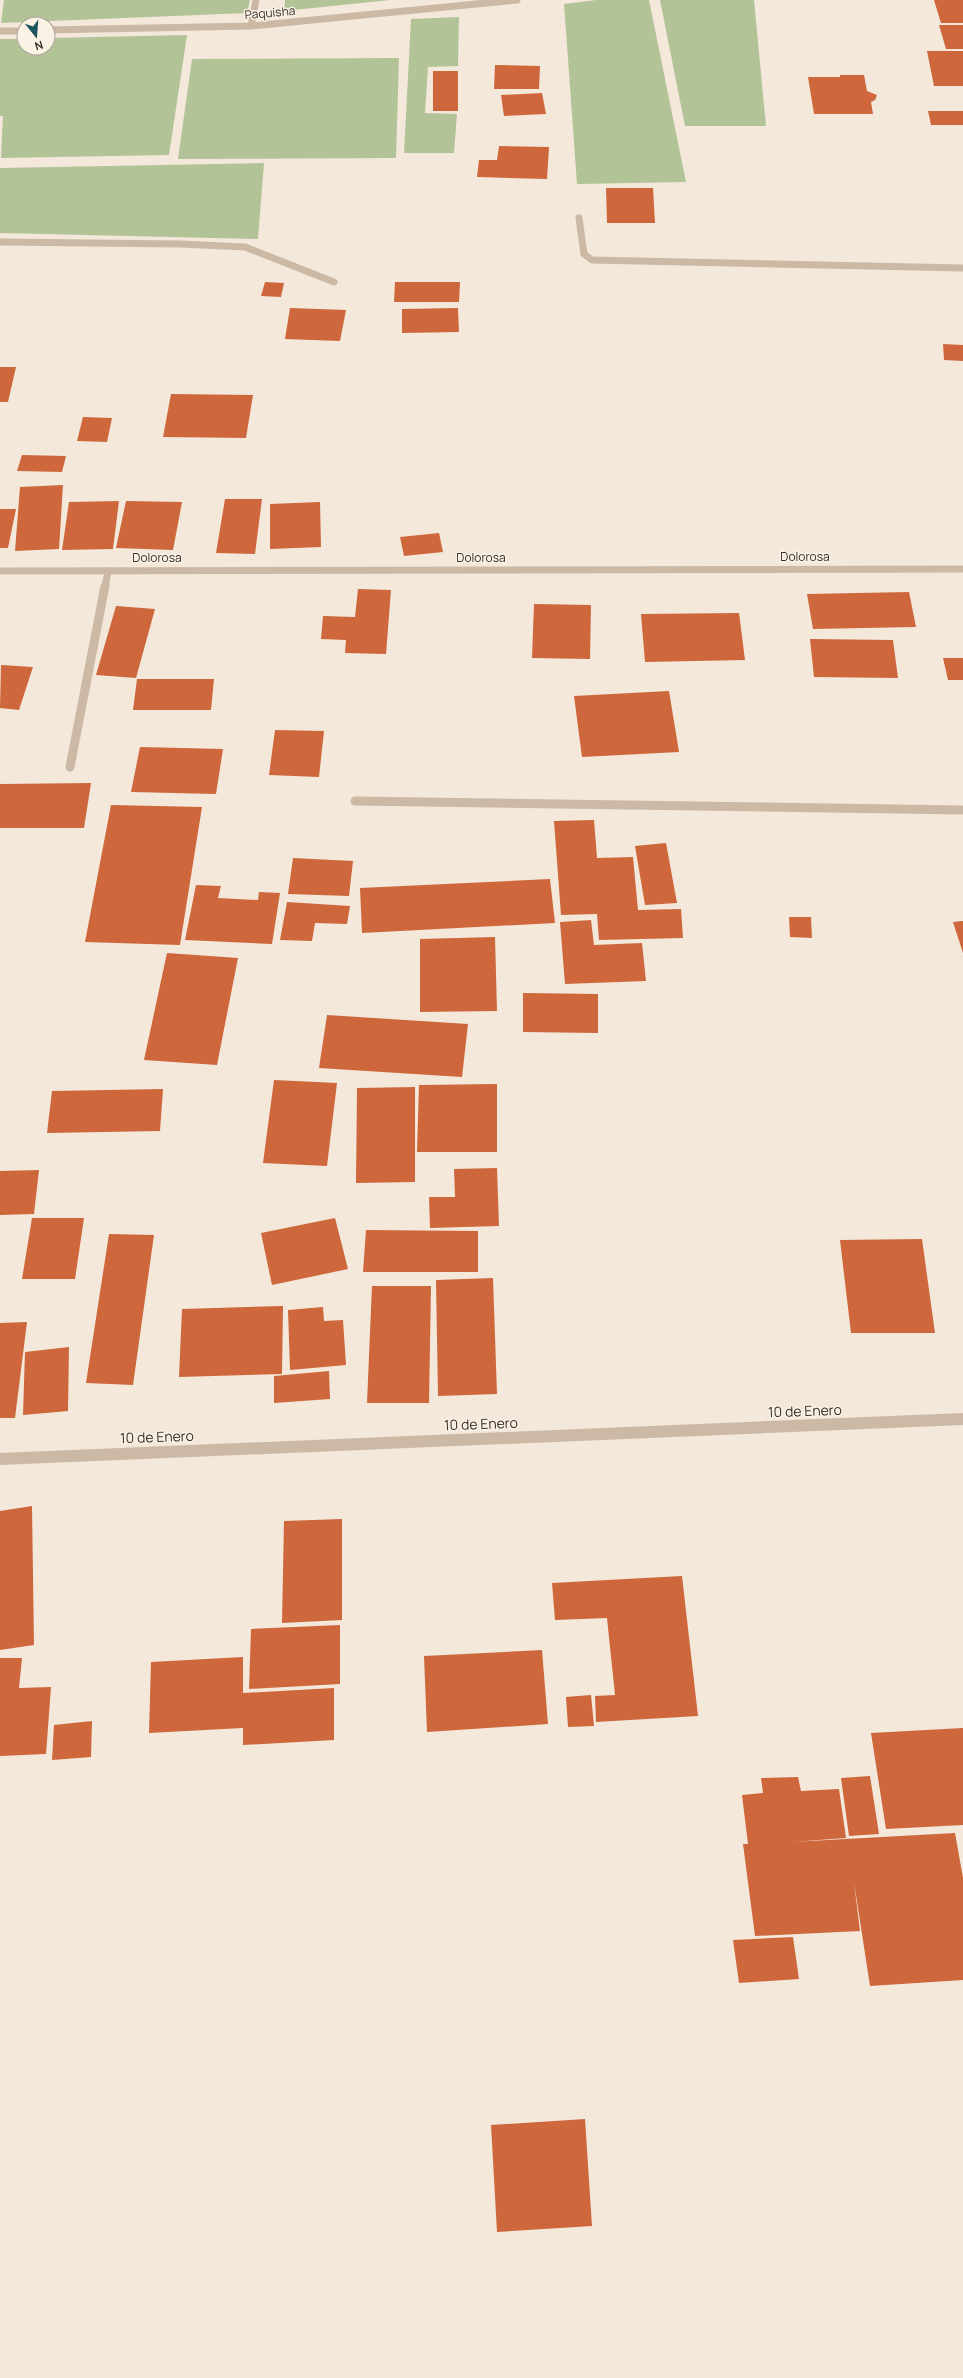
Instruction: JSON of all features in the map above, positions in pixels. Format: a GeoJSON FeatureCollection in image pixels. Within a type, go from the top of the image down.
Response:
{"type":"FeatureCollection","features":[{"type":"Feature","properties":{"kind":"street"},"geometry":{"type":"LineString","coordinates":[[251,26],[256,0]]}},
{"type":"Feature","properties":{"kind":"street","name":"Paquisha"},"geometry":{"type":"LineString","coordinates":[[56,30],[251,26],[517,0]]}},
{"type":"Feature","properties":{"kind":"street"},"geometry":{"type":"LineString","coordinates":[[0,32],[16,31]]}},
{"type":"Feature","properties":{"kind":"street"},"geometry":{"type":"LineString","coordinates":[[579,218],[584,254],[592,260],[963,268]]}},
{"type":"Feature","properties":{"kind":"street"},"geometry":{"type":"LineString","coordinates":[[0,242],[180,244],[245,247],[334,282]]}},
{"type":"Feature","properties":{"kind":"street","name":"Dolorosa"},"geometry":{"type":"LineString","coordinates":[[0,571],[963,569]]}},
{"type":"Feature","properties":{"kind":"street"},"geometry":{"type":"LineString","coordinates":[[70,767],[108,571]]}},
{"type":"Feature","properties":{"kind":"street"},"geometry":{"type":"LineString","coordinates":[[355,801],[963,810]]}},
{"type":"Feature","properties":{"kind":"street","name":"10 de Enero"},"geometry":{"type":"LineString","coordinates":[[0,1459],[963,1419]]}},
{"type":"Feature","properties":{"kind":"green space"},"geometry":{"type":"Polygon","coordinates":[[[4,0],[250,0],[247,13],[56,21],[56,16],[16,16],[16,22],[1,23],[4,0]]]}},
{"type":"Feature","properties":{"kind":"green space"},"geometry":{"type":"Polygon","coordinates":[[[285,0],[390,0],[284,11],[285,0]]]}},
{"type":"Feature","properties":{"kind":"green space"},"geometry":{"type":"Polygon","coordinates":[[[596,0],[649,0],[686,182],[577,184],[564,4],[596,0]]]}},
{"type":"Feature","properties":{"kind":"green space"},"geometry":{"type":"Polygon","coordinates":[[[660,0],[754,0],[766,126],[685,126],[660,0]]]}},
{"type":"Feature","properties":{"kind":"green space"},"geometry":{"type":"Polygon","coordinates":[[[459,17],[458,66],[428,67],[425,113],[457,114],[454,153],[404,153],[411,19],[459,17]]]}},
{"type":"Feature","properties":{"kind":"green space"},"geometry":{"type":"Polygon","coordinates":[[[187,35],[169,155],[1,158],[3,116],[0,116],[0,39],[16,39],[16,56],[56,56],[56,38],[187,35]]]}},
{"type":"Feature","properties":{"kind":"green space"},"geometry":{"type":"Polygon","coordinates":[[[399,58],[396,158],[178,159],[192,59],[399,58]]]}},
{"type":"Feature","properties":{"kind":"green space"},"geometry":{"type":"Polygon","coordinates":[[[264,163],[258,239],[0,233],[0,168],[264,163]]]}},
{"type":"Feature","properties":{"kind":"building"},"geometry":{"type":"Polygon","coordinates":[[[934,0],[963,0],[963,23],[941,23],[934,0]]]}},
{"type":"Feature","properties":{"kind":"building"},"geometry":{"type":"Polygon","coordinates":[[[939,25],[963,25],[963,49],[946,49],[939,25]]]}},
{"type":"Feature","properties":{"kind":"building"},"geometry":{"type":"Polygon","coordinates":[[[927,51],[963,51],[963,86],[934,86],[927,51]]]}},
{"type":"Feature","properties":{"kind":"building"},"geometry":{"type":"Polygon","coordinates":[[[495,65],[540,66],[539,89],[494,89],[495,65]]]}},
{"type":"Feature","properties":{"kind":"building"},"geometry":{"type":"Polygon","coordinates":[[[433,71],[458,71],[458,111],[433,111],[433,71]]]}},
{"type":"Feature","properties":{"kind":"building"},"geometry":{"type":"Polygon","coordinates":[[[840,75],[864,75],[867,91],[877,95],[875,100],[871,102],[873,114],[814,114],[808,77],[840,77],[840,75]]]}},
{"type":"Feature","properties":{"kind":"building"},"geometry":{"type":"Polygon","coordinates":[[[542,93],[546,114],[504,116],[501,95],[542,93]]]}},
{"type":"Feature","properties":{"kind":"building"},"geometry":{"type":"Polygon","coordinates":[[[928,111],[963,111],[963,125],[931,125],[928,111]]]}},
{"type":"Feature","properties":{"kind":"building"},"geometry":{"type":"Polygon","coordinates":[[[499,146],[549,147],[547,179],[477,177],[479,160],[497,160],[499,146]]]}},
{"type":"Feature","properties":{"kind":"building"},"geometry":{"type":"Polygon","coordinates":[[[606,188],[653,188],[655,223],[607,223],[606,188]]]}},
{"type":"Feature","properties":{"kind":"building"},"geometry":{"type":"Polygon","coordinates":[[[265,282],[284,283],[281,297],[261,296],[265,282]]]}},
{"type":"Feature","properties":{"kind":"building"},"geometry":{"type":"Polygon","coordinates":[[[395,282],[460,282],[459,302],[394,302],[395,282]]]}},
{"type":"Feature","properties":{"kind":"building"},"geometry":{"type":"Polygon","coordinates":[[[290,308],[346,310],[340,341],[285,339],[290,308]]]}},
{"type":"Feature","properties":{"kind":"building"},"geometry":{"type":"Polygon","coordinates":[[[458,308],[459,332],[402,333],[402,309],[458,308]]]}},
{"type":"Feature","properties":{"kind":"building"},"geometry":{"type":"Polygon","coordinates":[[[943,344],[963,345],[963,361],[944,360],[943,344]]]}},
{"type":"Feature","properties":{"kind":"building"},"geometry":{"type":"Polygon","coordinates":[[[0,367],[16,367],[8,402],[0,402],[0,367]]]}},
{"type":"Feature","properties":{"kind":"building"},"geometry":{"type":"Polygon","coordinates":[[[171,394],[253,395],[246,438],[163,437],[171,394]]]}},
{"type":"Feature","properties":{"kind":"building"},"geometry":{"type":"Polygon","coordinates":[[[83,417],[112,418],[107,442],[77,441],[83,417]]]}},
{"type":"Feature","properties":{"kind":"building"},"geometry":{"type":"Polygon","coordinates":[[[22,455],[66,456],[62,472],[17,471],[22,455]]]}},
{"type":"Feature","properties":{"kind":"building"},"geometry":{"type":"Polygon","coordinates":[[[63,485],[59,549],[15,551],[20,487],[63,485]]]}},
{"type":"Feature","properties":{"kind":"building"},"geometry":{"type":"Polygon","coordinates":[[[225,499],[262,499],[255,554],[216,553],[225,499]]]}},
{"type":"Feature","properties":{"kind":"building"},"geometry":{"type":"Polygon","coordinates":[[[119,501],[113,549],[62,550],[69,502],[119,501]]]}},
{"type":"Feature","properties":{"kind":"building"},"geometry":{"type":"Polygon","coordinates":[[[126,501],[182,502],[173,550],[116,548],[126,501]]]}},
{"type":"Feature","properties":{"kind":"building"},"geometry":{"type":"Polygon","coordinates":[[[320,502],[321,547],[270,549],[270,504],[320,502]]]}},
{"type":"Feature","properties":{"kind":"building"},"geometry":{"type":"Polygon","coordinates":[[[0,509],[16,509],[8,548],[0,548],[0,509]]]}},
{"type":"Feature","properties":{"kind":"building"},"geometry":{"type":"Polygon","coordinates":[[[439,533],[443,552],[404,556],[400,537],[439,533]]]}},
{"type":"Feature","properties":{"kind":"building"},"geometry":{"type":"Polygon","coordinates":[[[358,589],[391,590],[386,654],[345,653],[346,640],[321,639],[323,616],[355,617],[358,589]]]}},
{"type":"Feature","properties":{"kind":"building"},"geometry":{"type":"Polygon","coordinates":[[[909,592],[916,627],[813,629],[807,594],[909,592]]]}},
{"type":"Feature","properties":{"kind":"building"},"geometry":{"type":"Polygon","coordinates":[[[534,604],[591,605],[590,659],[532,658],[534,604]]]}},
{"type":"Feature","properties":{"kind":"building"},"geometry":{"type":"Polygon","coordinates":[[[116,606],[155,609],[136,678],[96,675],[116,606]]]}},
{"type":"Feature","properties":{"kind":"building"},"geometry":{"type":"Polygon","coordinates":[[[739,613],[745,660],[645,662],[641,614],[739,613]]]}},
{"type":"Feature","properties":{"kind":"building"},"geometry":{"type":"Polygon","coordinates":[[[810,639],[893,640],[898,678],[814,677],[810,639]]]}},
{"type":"Feature","properties":{"kind":"building"},"geometry":{"type":"Polygon","coordinates":[[[943,658],[963,658],[963,680],[948,680],[943,658]]]}},
{"type":"Feature","properties":{"kind":"building"},"geometry":{"type":"Polygon","coordinates":[[[1,665],[33,667],[19,710],[0,708],[1,665]]]}},
{"type":"Feature","properties":{"kind":"building"},"geometry":{"type":"Polygon","coordinates":[[[137,679],[214,679],[211,710],[133,710],[137,679]]]}},
{"type":"Feature","properties":{"kind":"building"},"geometry":{"type":"Polygon","coordinates":[[[669,691],[679,752],[582,757],[574,696],[669,691]]]}},
{"type":"Feature","properties":{"kind":"building"},"geometry":{"type":"Polygon","coordinates":[[[275,730],[324,731],[319,777],[269,775],[275,730]]]}},
{"type":"Feature","properties":{"kind":"building"},"geometry":{"type":"Polygon","coordinates":[[[140,747],[223,749],[216,794],[131,792],[140,747]]]}},
{"type":"Feature","properties":{"kind":"building"},"geometry":{"type":"Polygon","coordinates":[[[91,783],[84,828],[0,828],[0,784],[91,783]]]}},
{"type":"Feature","properties":{"kind":"building"},"geometry":{"type":"Polygon","coordinates":[[[111,805],[202,807],[180,945],[85,942],[111,805]]]}},
{"type":"Feature","properties":{"kind":"building"},"geometry":{"type":"Polygon","coordinates":[[[594,820],[597,858],[633,857],[638,910],[681,909],[683,938],[599,940],[597,914],[561,915],[554,821],[594,820]]]}},
{"type":"Feature","properties":{"kind":"building"},"geometry":{"type":"Polygon","coordinates":[[[666,843],[677,903],[645,905],[635,846],[666,843]]]}},
{"type":"Feature","properties":{"kind":"building"},"geometry":{"type":"Polygon","coordinates":[[[293,858],[353,861],[349,896],[288,894],[293,858]]]}},
{"type":"Feature","properties":{"kind":"building"},"geometry":{"type":"Polygon","coordinates":[[[550,879],[555,923],[362,933],[360,888],[550,879]]]}},
{"type":"Feature","properties":{"kind":"building"},"geometry":{"type":"Polygon","coordinates":[[[196,885],[221,886],[218,898],[258,900],[259,892],[280,893],[272,944],[185,940],[196,885]]]}},
{"type":"Feature","properties":{"kind":"building"},"geometry":{"type":"Polygon","coordinates":[[[287,902],[350,906],[347,924],[315,923],[312,941],[280,940],[287,902]]]}},
{"type":"Feature","properties":{"kind":"building"},"geometry":{"type":"Polygon","coordinates":[[[789,917],[811,917],[812,938],[790,937],[789,917]]]}},
{"type":"Feature","properties":{"kind":"building"},"geometry":{"type":"Polygon","coordinates":[[[591,920],[594,945],[642,943],[646,981],[565,984],[560,922],[591,920]]]}},
{"type":"Feature","properties":{"kind":"building"},"geometry":{"type":"Polygon","coordinates":[[[963,921],[963,953],[953,922],[963,921]]]}},
{"type":"Feature","properties":{"kind":"building"},"geometry":{"type":"Polygon","coordinates":[[[495,937],[497,1011],[420,1012],[420,939],[495,937]]]}},
{"type":"Feature","properties":{"kind":"building"},"geometry":{"type":"Polygon","coordinates":[[[167,953],[238,958],[217,1065],[144,1060],[167,953]]]}},
{"type":"Feature","properties":{"kind":"building"},"geometry":{"type":"Polygon","coordinates":[[[523,993],[598,994],[598,1033],[523,1032],[523,993]]]}},
{"type":"Feature","properties":{"kind":"building"},"geometry":{"type":"Polygon","coordinates":[[[327,1015],[468,1024],[462,1077],[319,1068],[327,1015]]]}},
{"type":"Feature","properties":{"kind":"building"},"geometry":{"type":"Polygon","coordinates":[[[274,1080],[337,1083],[327,1166],[263,1163],[274,1080]]]}},
{"type":"Feature","properties":{"kind":"building"},"geometry":{"type":"Polygon","coordinates":[[[497,1084],[497,1152],[417,1152],[419,1085],[497,1084]]]}},
{"type":"Feature","properties":{"kind":"building"},"geometry":{"type":"Polygon","coordinates":[[[415,1087],[415,1182],[356,1183],[357,1088],[415,1087]]]}},
{"type":"Feature","properties":{"kind":"building"},"geometry":{"type":"Polygon","coordinates":[[[163,1089],[160,1131],[47,1133],[52,1091],[163,1089]]]}},
{"type":"Feature","properties":{"kind":"building"},"geometry":{"type":"Polygon","coordinates":[[[497,1168],[499,1226],[430,1228],[429,1197],[455,1197],[454,1169],[497,1168]]]}},
{"type":"Feature","properties":{"kind":"building"},"geometry":{"type":"Polygon","coordinates":[[[39,1170],[34,1214],[0,1215],[0,1171],[39,1170]]]}},
{"type":"Feature","properties":{"kind":"building"},"geometry":{"type":"Polygon","coordinates":[[[32,1218],[84,1218],[75,1279],[22,1279],[32,1218]]]}},
{"type":"Feature","properties":{"kind":"building"},"geometry":{"type":"Polygon","coordinates":[[[335,1218],[348,1269],[272,1285],[261,1233],[335,1218]]]}},
{"type":"Feature","properties":{"kind":"building"},"geometry":{"type":"Polygon","coordinates":[[[366,1230],[478,1231],[478,1272],[363,1272],[366,1230]]]}},
{"type":"Feature","properties":{"kind":"building"},"geometry":{"type":"Polygon","coordinates":[[[109,1234],[154,1235],[133,1385],[86,1383],[109,1234]]]}},
{"type":"Feature","properties":{"kind":"building"},"geometry":{"type":"Polygon","coordinates":[[[922,1239],[935,1333],[851,1333],[840,1240],[922,1239]]]}},
{"type":"Feature","properties":{"kind":"building"},"geometry":{"type":"Polygon","coordinates":[[[493,1278],[497,1394],[438,1396],[436,1280],[493,1278]]]}},
{"type":"Feature","properties":{"kind":"building"},"geometry":{"type":"Polygon","coordinates":[[[372,1286],[431,1286],[429,1403],[367,1403],[372,1286]]]}},
{"type":"Feature","properties":{"kind":"building"},"geometry":{"type":"Polygon","coordinates":[[[283,1306],[282,1374],[179,1377],[182,1309],[283,1306]]]}},
{"type":"Feature","properties":{"kind":"building"},"geometry":{"type":"Polygon","coordinates":[[[323,1307],[324,1321],[343,1320],[346,1365],[290,1370],[288,1310],[323,1307]]]}},
{"type":"Feature","properties":{"kind":"building"},"geometry":{"type":"Polygon","coordinates":[[[27,1322],[15,1418],[0,1418],[0,1323],[27,1322]]]}},
{"type":"Feature","properties":{"kind":"building"},"geometry":{"type":"Polygon","coordinates":[[[69,1347],[68,1411],[23,1415],[25,1352],[69,1347]]]}},
{"type":"Feature","properties":{"kind":"building"},"geometry":{"type":"Polygon","coordinates":[[[329,1371],[330,1399],[274,1403],[274,1376],[329,1371]]]}},
{"type":"Feature","properties":{"kind":"building"},"geometry":{"type":"Polygon","coordinates":[[[32,1506],[34,1645],[0,1650],[0,1511],[32,1506]]]}},
{"type":"Feature","properties":{"kind":"building"},"geometry":{"type":"Polygon","coordinates":[[[342,1519],[342,1620],[282,1623],[284,1521],[342,1519]]]}},
{"type":"Feature","properties":{"kind":"building"},"geometry":{"type":"Polygon","coordinates":[[[682,1576],[698,1716],[596,1722],[595,1696],[615,1695],[607,1618],[555,1620],[552,1583],[682,1576]]]}},
{"type":"Feature","properties":{"kind":"building"},"geometry":{"type":"Polygon","coordinates":[[[340,1625],[340,1684],[249,1689],[251,1629],[340,1625]]]}},
{"type":"Feature","properties":{"kind":"building"},"geometry":{"type":"Polygon","coordinates":[[[542,1650],[548,1724],[427,1732],[424,1656],[542,1650]]]}},
{"type":"Feature","properties":{"kind":"building"},"geometry":{"type":"Polygon","coordinates":[[[243,1657],[243,1693],[334,1688],[334,1740],[243,1745],[243,1728],[149,1733],[151,1662],[243,1657]]]}},
{"type":"Feature","properties":{"kind":"building"},"geometry":{"type":"Polygon","coordinates":[[[0,1658],[22,1658],[19,1688],[51,1687],[46,1754],[0,1756],[0,1658]]]}},
{"type":"Feature","properties":{"kind":"building"},"geometry":{"type":"Polygon","coordinates":[[[591,1695],[594,1726],[568,1727],[566,1697],[591,1695]]]}},
{"type":"Feature","properties":{"kind":"building"},"geometry":{"type":"Polygon","coordinates":[[[92,1721],[91,1757],[52,1760],[54,1725],[92,1721]]]}},
{"type":"Feature","properties":{"kind":"building"},"geometry":{"type":"Polygon","coordinates":[[[963,1728],[963,1825],[886,1829],[871,1733],[963,1728]]]}},
{"type":"Feature","properties":{"kind":"building"},"geometry":{"type":"Polygon","coordinates":[[[870,1776],[879,1834],[849,1836],[841,1778],[870,1776]]]}},
{"type":"Feature","properties":{"kind":"building"},"geometry":{"type":"Polygon","coordinates":[[[798,1777],[801,1791],[839,1789],[846,1838],[791,1842],[955,1833],[963,1878],[963,1980],[870,1986],[854,1882],[860,1931],[755,1936],[743,1844],[748,1844],[742,1795],[763,1793],[761,1778],[798,1777]]]}},
{"type":"Feature","properties":{"kind":"building"},"geometry":{"type":"Polygon","coordinates":[[[793,1937],[799,1979],[739,1983],[733,1940],[793,1937]]]}},
{"type":"Feature","properties":{"kind":"building"},"geometry":{"type":"Polygon","coordinates":[[[585,2119],[592,2226],[497,2232],[491,2125],[585,2119]]]}}]}
